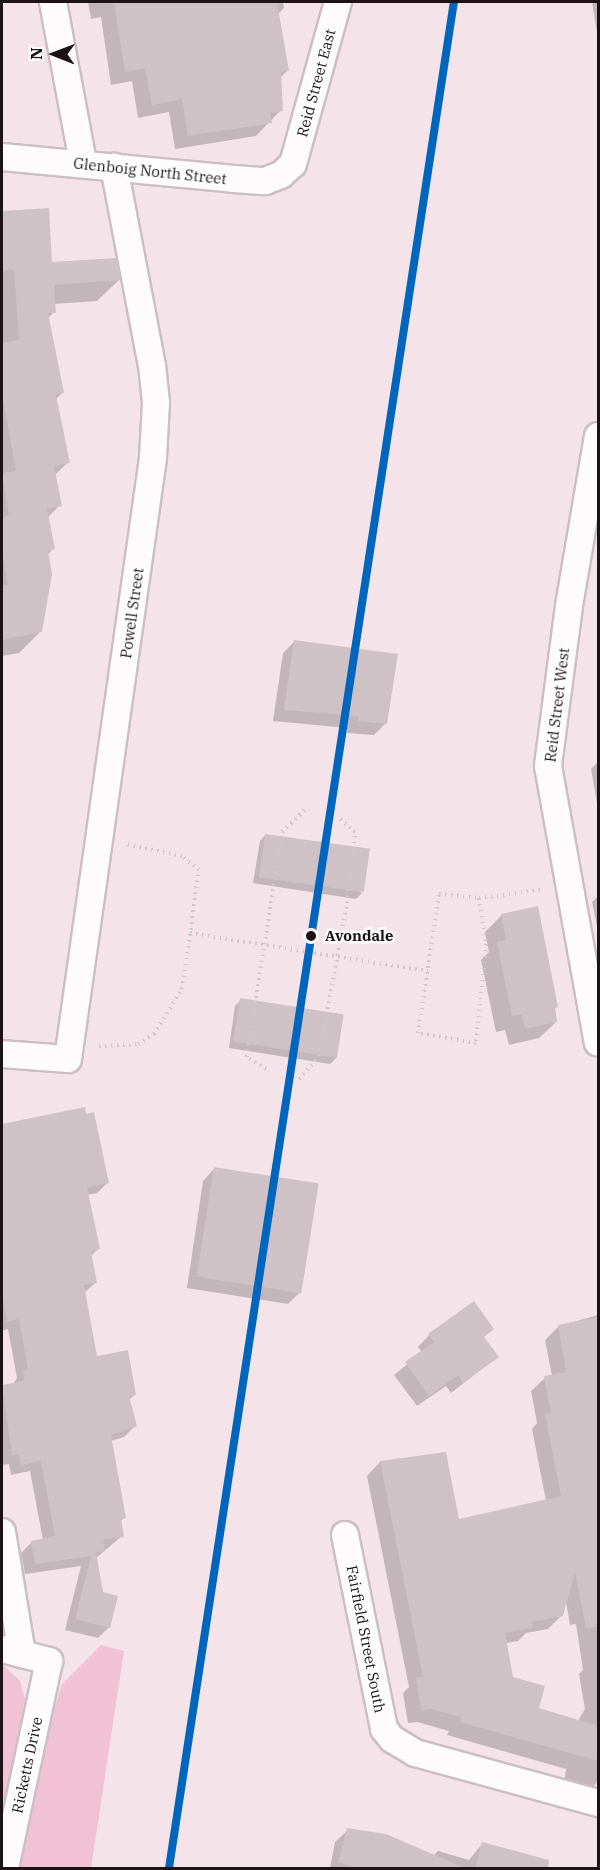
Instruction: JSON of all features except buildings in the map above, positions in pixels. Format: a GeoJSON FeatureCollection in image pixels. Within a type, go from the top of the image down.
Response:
{"type":"FeatureCollection","features":[{"type":"Feature","properties":{"kind":"street"},"geometry":{"type":"LineString","coordinates":[[53,2],[83,164]]}},
{"type":"Feature","properties":{"kind":"street","name":"Reid Street East"},"geometry":{"type":"LineString","coordinates":[[293,164],[338,2]]}},
{"type":"Feature","properties":{"kind":"street","name":"Glenboig North Street"},"geometry":{"type":"LineString","coordinates":[[2,157],[265,180],[281,175],[293,164]]}},
{"type":"Feature","properties":{"kind":"street","name":"Powell Street"},"geometry":{"type":"LineString","coordinates":[[2,1054],[69,1059],[102,838],[156,435],[152,366],[114,168]]}},
{"type":"Feature","properties":{"kind":"street","name":"Reid Street West"},"geometry":{"type":"LineString","coordinates":[[598,436],[569,606],[548,766],[598,1043]]}},
{"type":"Feature","properties":{"kind":"street"},"geometry":{"type":"LineString","coordinates":[[2,1532],[12,1652]]}},
{"type":"Feature","properties":{"kind":"street","name":"Fairfield Street South"},"geometry":{"type":"LineString","coordinates":[[345,1535],[384,1729],[392,1739],[415,1753],[598,1803]]}},
{"type":"Feature","properties":{"kind":"street","name":"Ricketts Drive"},"geometry":{"type":"LineString","coordinates":[[5,1869],[49,1661],[12,1652]]}},
{"type":"Feature","properties":{"kind":"path"},"geometry":{"type":"LineString","coordinates":[[266,1069],[246,1057],[282,832],[305,810]]}},
{"type":"Feature","properties":{"kind":"path"},"geometry":{"type":"LineString","coordinates":[[298,1079],[319,1056],[338,957],[355,832],[338,817]]}},
{"type":"Feature","properties":{"kind":"path"},"geometry":{"type":"LineString","coordinates":[[96,1046],[138,1044],[153,1034],[182,989],[200,870],[192,862],[102,838]]}},
{"type":"Feature","properties":{"kind":"path"},"geometry":{"type":"LineString","coordinates":[[479,898],[486,944],[476,1043],[418,1034],[439,894],[479,898],[550,888]]}},
{"type":"Feature","properties":{"kind":"path"},"geometry":{"type":"LineString","coordinates":[[190,933],[428,971]]}},
{"type":"Feature","properties":{"kind":"shaded area"},"geometry":{"type":"Polygon","coordinates":[[[101,1645],[124,1651],[91,1868],[19,1868],[42,1749],[62,1684],[101,1645]]]}},
{"type":"Feature","properties":{"kind":"shaded area"},"geometry":{"type":"Polygon","coordinates":[[[2,1664],[20,1681],[25,1699],[2,1815],[2,1664]]]}},
{"type":"Feature","properties":{"kind":"transit line"},"geometry":{"type":"LineString","coordinates":[[169,1868],[454,2]]}},
{"type":"Feature","properties":{"kind":"place","name":"Avondale"},"geometry":{"type":"Point","coordinates":[311,936]}}]}
